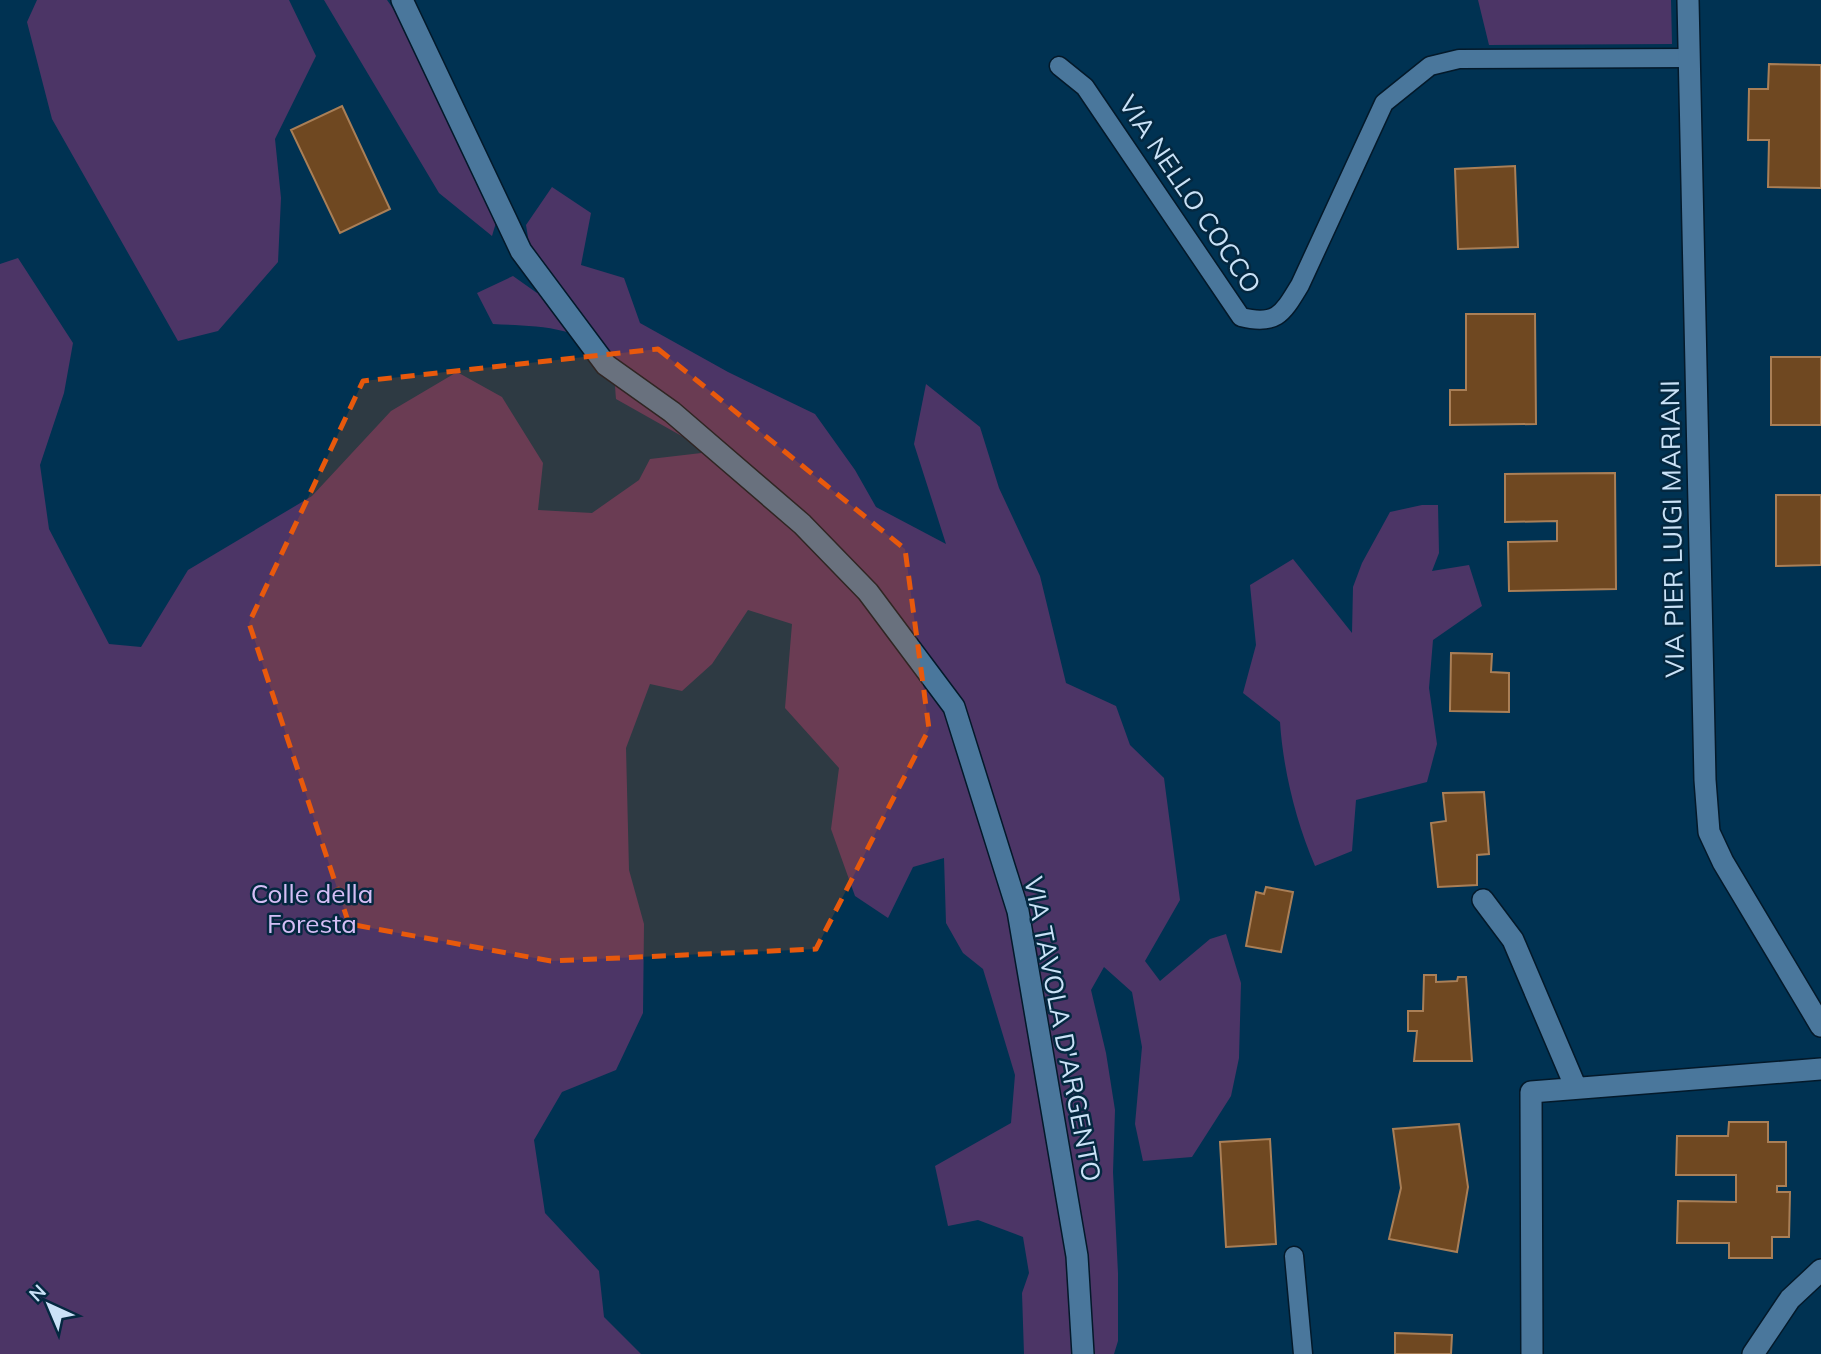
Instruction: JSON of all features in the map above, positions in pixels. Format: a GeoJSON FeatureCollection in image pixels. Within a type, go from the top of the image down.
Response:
{"type":"FeatureCollection","features":[{"type":"Feature","properties":{"kind":"street","name":"VIA TAVOLA D'ARGENTO"},"geometry":{"type":"LineString","coordinates":[[402,0],[521,251],[606,365],[672,412],[802,524],[868,592],[954,707],[1018,911],[1077,1256],[1083,1354]]}},
{"type":"Feature","properties":{"kind":"street","name":"VIA PIER LUIGI MARIANI"},"geometry":{"type":"LineString","coordinates":[[1688,0],[1705,780],[1709,832],[1723,862],[1821,1026]]}},
{"type":"Feature","properties":{"kind":"street"},"geometry":{"type":"LineString","coordinates":[[1483,900],[1513,940],[1576,1088]]}},
{"type":"Feature","properties":{"kind":"street"},"geometry":{"type":"LineString","coordinates":[[1532,1354],[1531,1092],[1821,1069]]}},
{"type":"Feature","properties":{"kind":"street"},"geometry":{"type":"LineString","coordinates":[[1753,1354],[1790,1299],[1821,1269]]}},
{"type":"Feature","properties":{"kind":"lane","name":"VIA NELLO COCCO"},"geometry":{"type":"LineString","coordinates":[[1059,66],[1085,87],[1241,317],[1262,322],[1283,313],[1300,285],[1384,103],[1430,65],[1459,59],[1689,58]]}},
{"type":"Feature","properties":{"kind":"lane"},"geometry":{"type":"LineString","coordinates":[[1294,1256],[1303,1354]]}},
{"type":"Feature","properties":{"kind":"highlighted area"},"geometry":{"type":"Polygon","coordinates":[[[658,349],[905,549],[929,729],[816,949],[551,961],[349,924],[249,623],[363,381],[658,349]]]}},
{"type":"Feature","properties":{"kind":"green space"},"geometry":{"type":"Polygon","coordinates":[[[37,0],[289,0],[316,56],[275,139],[281,198],[278,262],[218,331],[178,341],[52,119],[27,22],[37,0]]]}},
{"type":"Feature","properties":{"kind":"green space"},"geometry":{"type":"Polygon","coordinates":[[[324,0],[387,0],[407,28],[501,206],[492,236],[439,193],[324,0]]]}},
{"type":"Feature","properties":{"kind":"green space"},"geometry":{"type":"Polygon","coordinates":[[[1478,0],[1671,0],[1672,44],[1489,45],[1478,0]]]}},
{"type":"Feature","properties":{"kind":"green space","name":"Colle della Foresta"},"geometry":{"type":"Polygon","coordinates":[[[552,187],[591,213],[581,265],[624,278],[640,323],[728,372],[815,414],[855,470],[876,507],[946,544],[914,444],[926,384],[980,427],[999,488],[1040,576],[1066,683],[1116,706],[1130,745],[1164,778],[1180,900],[1145,961],[1160,981],[1210,939],[1226,934],[1241,983],[1239,1058],[1231,1096],[1192,1157],[1143,1161],[1135,1124],[1142,1047],[1132,992],[1104,967],[1091,990],[1106,1053],[1115,1110],[1113,1172],[1118,1341],[1114,1354],[1024,1354],[1022,1293],[1029,1273],[1023,1237],[978,1220],[948,1226],[935,1166],[1011,1123],[1015,1075],[983,969],[963,953],[946,923],[944,858],[913,867],[888,918],[855,896],[831,829],[839,768],[785,708],[792,624],[748,610],[712,664],[682,691],[650,684],[626,748],[629,870],[644,924],[643,1013],[616,1070],[562,1092],[534,1140],[545,1213],[599,1271],[604,1317],[641,1354],[0,1354],[0,264],[18,258],[73,343],[64,393],[40,465],[49,529],[109,644],[141,647],[188,570],[312,496],[391,411],[457,372],[502,397],[543,463],[538,510],[592,513],[639,480],[650,459],[710,452],[616,399],[609,361],[599,349],[586,340],[556,329],[493,324],[477,293],[513,276],[537,293],[526,225],[552,187]]]}},
{"type":"Feature","properties":{"kind":"green space"},"geometry":{"type":"Polygon","coordinates":[[[1422,505],[1438,505],[1439,553],[1432,571],[1469,565],[1482,606],[1433,640],[1429,688],[1437,744],[1427,782],[1356,800],[1352,851],[1315,866],[1292,795],[1280,722],[1243,693],[1256,645],[1250,585],[1293,559],[1352,633],[1353,587],[1362,563],[1390,512],[1422,505]]]}},
{"type":"Feature","properties":{"kind":"building"},"geometry":{"type":"Polygon","coordinates":[[[1769,64],[1821,65],[1821,188],[1768,187],[1769,140],[1748,140],[1749,89],[1768,89],[1769,64]]]}},
{"type":"Feature","properties":{"kind":"building"},"geometry":{"type":"Polygon","coordinates":[[[342,106],[390,209],[340,233],[291,130],[342,106]]]}},
{"type":"Feature","properties":{"kind":"building"},"geometry":{"type":"Polygon","coordinates":[[[1515,166],[1518,247],[1458,249],[1455,169],[1515,166]]]}},
{"type":"Feature","properties":{"kind":"building"},"geometry":{"type":"Polygon","coordinates":[[[1466,314],[1535,314],[1536,424],[1450,425],[1450,390],[1466,390],[1466,314]]]}},
{"type":"Feature","properties":{"kind":"building"},"geometry":{"type":"Polygon","coordinates":[[[1771,357],[1821,357],[1821,425],[1771,425],[1771,357]]]}},
{"type":"Feature","properties":{"kind":"building"},"geometry":{"type":"Polygon","coordinates":[[[1615,473],[1616,589],[1509,591],[1508,542],[1557,541],[1557,521],[1505,522],[1505,474],[1615,473]]]}},
{"type":"Feature","properties":{"kind":"building"},"geometry":{"type":"Polygon","coordinates":[[[1776,495],[1821,495],[1821,565],[1776,566],[1776,495]]]}},
{"type":"Feature","properties":{"kind":"building"},"geometry":{"type":"Polygon","coordinates":[[[1451,653],[1492,654],[1491,672],[1509,673],[1509,712],[1450,711],[1451,653]]]}},
{"type":"Feature","properties":{"kind":"building"},"geometry":{"type":"Polygon","coordinates":[[[1484,792],[1489,854],[1477,855],[1477,885],[1438,887],[1431,823],[1446,821],[1443,793],[1484,792]]]}},
{"type":"Feature","properties":{"kind":"building"},"geometry":{"type":"Polygon","coordinates":[[[1266,887],[1293,892],[1281,952],[1246,946],[1256,892],[1264,894],[1266,887]]]}},
{"type":"Feature","properties":{"kind":"building"},"geometry":{"type":"Polygon","coordinates":[[[1424,975],[1436,975],[1436,982],[1457,981],[1458,977],[1466,977],[1472,1061],[1414,1061],[1417,1031],[1408,1031],[1408,1011],[1423,1011],[1424,975]]]}},
{"type":"Feature","properties":{"kind":"building"},"geometry":{"type":"Polygon","coordinates":[[[1729,1122],[1768,1122],[1768,1142],[1786,1142],[1786,1186],[1777,1186],[1777,1192],[1790,1192],[1789,1237],[1772,1237],[1772,1258],[1729,1258],[1729,1243],[1677,1243],[1678,1201],[1736,1202],[1736,1175],[1676,1175],[1677,1136],[1728,1136],[1729,1122]]]}},
{"type":"Feature","properties":{"kind":"building"},"geometry":{"type":"Polygon","coordinates":[[[1459,1124],[1468,1187],[1457,1252],[1389,1239],[1401,1188],[1393,1129],[1459,1124]]]}},
{"type":"Feature","properties":{"kind":"building"},"geometry":{"type":"Polygon","coordinates":[[[1270,1139],[1276,1244],[1226,1247],[1220,1142],[1270,1139]]]}},
{"type":"Feature","properties":{"kind":"building"},"geometry":{"type":"Polygon","coordinates":[[[1395,1333],[1452,1335],[1451,1354],[1395,1354],[1395,1333]]]}}]}
